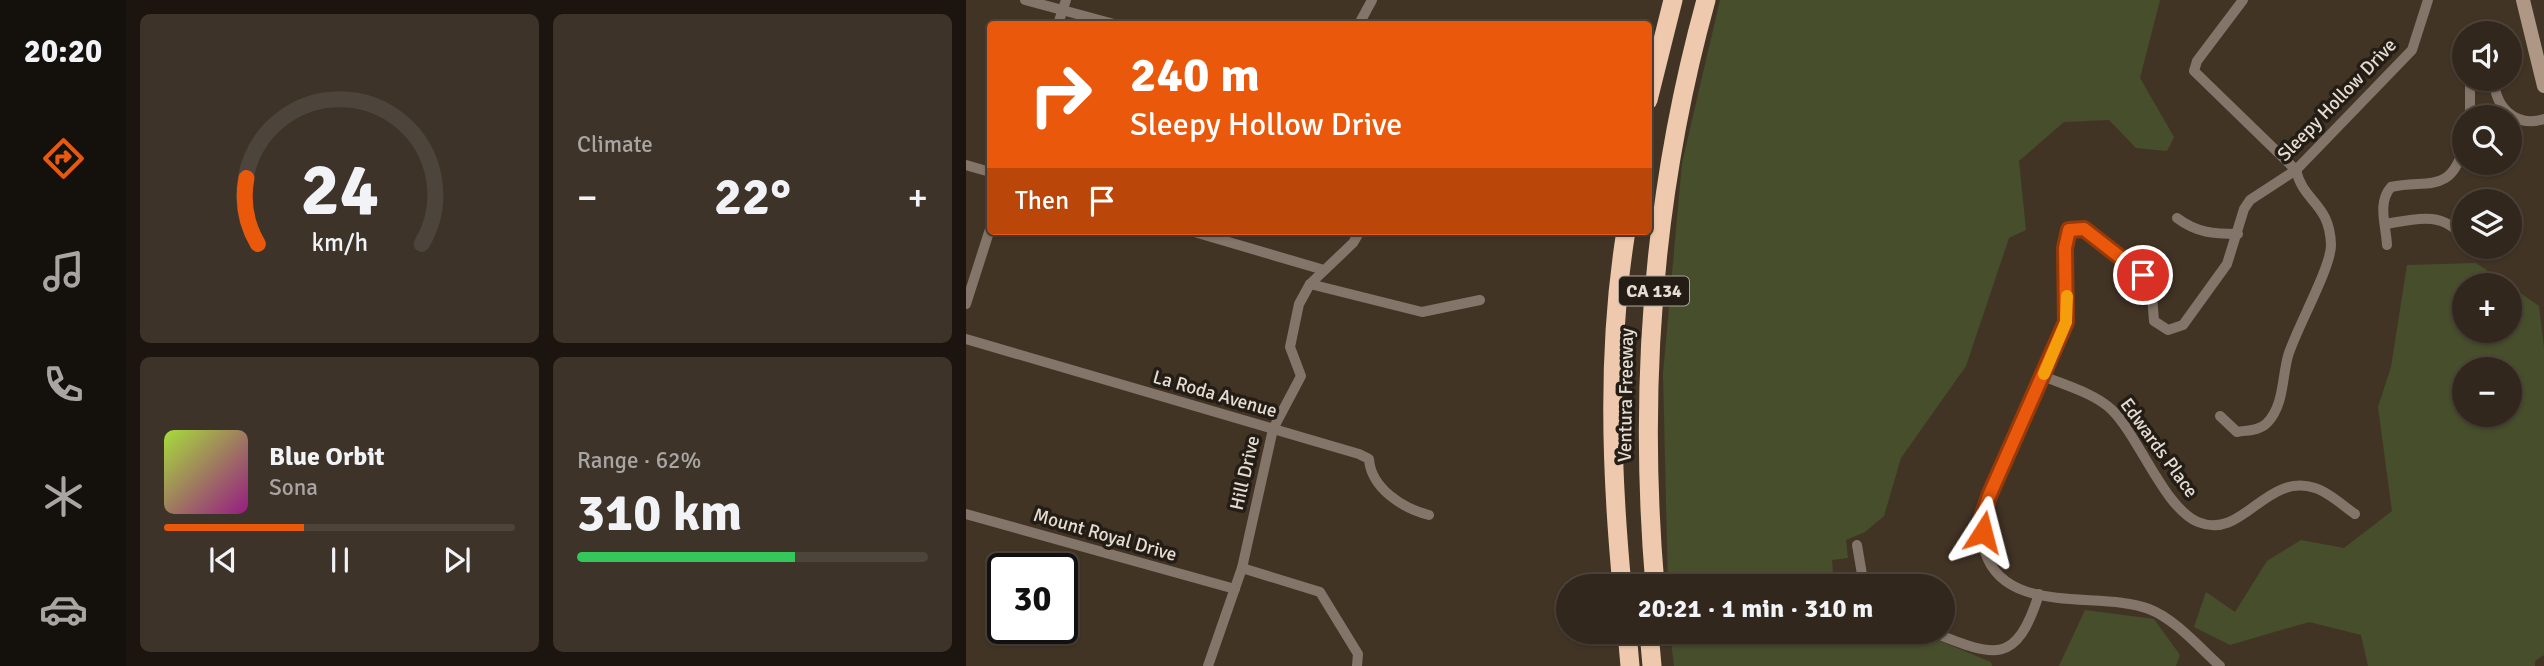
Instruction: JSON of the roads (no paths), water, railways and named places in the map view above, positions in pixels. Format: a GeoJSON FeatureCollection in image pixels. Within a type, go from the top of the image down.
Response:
{"type":"FeatureCollection","features":[{"type":"Feature","properties":{"kind":"highway"},"geometry":{"type":"LineString","coordinates":[[1652,84],[1673,0]]}},
{"type":"Feature","properties":{"kind":"highway"},"geometry":{"type":"LineString","coordinates":[[1652,214],[1665,126],[1693,0]]}},
{"type":"Feature","properties":{"kind":"highway","name":"Ventura Freeway"},"geometry":{"type":"LineString","coordinates":[[1654,574],[1648,502],[1647,380],[1651,313],[1675,130],[1706,0]]}},
{"type":"Feature","properties":{"kind":"highway"},"geometry":{"type":"LineString","coordinates":[[1644,574],[1637,442],[1638,354],[1649,235]]}},
{"type":"Feature","properties":{"kind":"highway"},"geometry":{"type":"LineString","coordinates":[[1625,236],[1632,260],[1624,363],[1623,471],[1630,574]]}},
{"type":"Feature","properties":{"kind":"highway","name":"Ventura Freeway"},"geometry":{"type":"LineString","coordinates":[[1621,574],[1615,506],[1613,403],[1616,312],[1625,236]]}},
{"type":"Feature","properties":{"kind":"highway"},"geometry":{"type":"LineString","coordinates":[[1628,644],[1630,666]]}},
{"type":"Feature","properties":{"kind":"highway"},"geometry":{"type":"LineString","coordinates":[[1636,644],[1638,666]]}},
{"type":"Feature","properties":{"kind":"highway"},"geometry":{"type":"LineString","coordinates":[[1650,644],[1652,666]]}},
{"type":"Feature","properties":{"kind":"highway"},"geometry":{"type":"LineString","coordinates":[[1660,644],[1661,666]]}},
{"type":"Feature","properties":{"kind":"street"},"geometry":{"type":"LineString","coordinates":[[1025,0],[1064,5],[1106,21]]}},
{"type":"Feature","properties":{"kind":"street"},"geometry":{"type":"LineString","coordinates":[[1361,21],[1372,0]]}},
{"type":"Feature","properties":{"kind":"street"},"geometry":{"type":"LineString","coordinates":[[2220,416],[2237,432],[2259,429],[2269,422],[2282,392],[2288,355],[2331,248],[2329,222],[2322,208],[2299,183],[2296,170],[2194,71],[2194,65],[2243,0]]}},
{"type":"Feature","properties":{"kind":"street","name":"Sleepy Hollow Drive"},"geometry":{"type":"LineString","coordinates":[[2043,376],[2068,313],[2065,248],[2067,234],[2077,228],[2084,229],[2151,283],[2154,321],[2163,328],[2173,330],[2183,325],[2221,273],[2238,234],[2244,209],[2250,200],[2296,170],[2412,50],[2428,0]]}},
{"type":"Feature","properties":{"kind":"street"},"geometry":{"type":"LineString","coordinates":[[2523,0],[2544,86]]}},
{"type":"Feature","properties":{"kind":"street"},"geometry":{"type":"LineString","coordinates":[[2496,91],[2499,103],[2506,112],[2521,121],[2544,119]]}},
{"type":"Feature","properties":{"kind":"street"},"geometry":{"type":"LineString","coordinates":[[966,164],[987,171]]}},
{"type":"Feature","properties":{"kind":"street"},"geometry":{"type":"LineString","coordinates":[[2387,244],[2382,207],[2385,195],[2391,187],[2436,184],[2452,171]]}},
{"type":"Feature","properties":{"kind":"street"},"geometry":{"type":"LineString","coordinates":[[2386,224],[2424,217],[2447,223],[2452,228]]}},
{"type":"Feature","properties":{"kind":"street"},"geometry":{"type":"LineString","coordinates":[[2177,218],[2192,229],[2209,234],[2238,234]]}},
{"type":"Feature","properties":{"kind":"street"},"geometry":{"type":"LineString","coordinates":[[966,303],[988,235]]}},
{"type":"Feature","properties":{"kind":"street"},"geometry":{"type":"LineString","coordinates":[[1205,235],[1324,270]]}},
{"type":"Feature","properties":{"kind":"street","name":"Hill Drive"},"geometry":{"type":"LineString","coordinates":[[1209,666],[1242,568],[1273,429],[1301,376],[1290,347],[1299,304],[1310,284],[1353,243],[1358,235]]}},
{"type":"Feature","properties":{"kind":"street"},"geometry":{"type":"LineString","coordinates":[[1310,284],[1422,312],[1480,300]]}},
{"type":"Feature","properties":{"kind":"street","name":"La Roda Avenue"},"geometry":{"type":"LineString","coordinates":[[966,339],[1368,459],[1370,472],[1377,484],[1413,511],[1429,515]]}},
{"type":"Feature","properties":{"kind":"street"},"geometry":{"type":"LineString","coordinates":[[2043,376],[1983,514],[1984,549],[1991,566],[2013,586],[2039,594],[2146,607],[2172,623],[2220,666]]}},
{"type":"Feature","properties":{"kind":"street","name":"Edwards Place"},"geometry":{"type":"LineString","coordinates":[[2043,376],[2110,408],[2175,503],[2198,522],[2225,524],[2272,492],[2292,486],[2316,488],[2355,514]]}},
{"type":"Feature","properties":{"kind":"street","name":"Mount Royal Drive"},"geometry":{"type":"LineString","coordinates":[[966,514],[1235,589]]}},
{"type":"Feature","properties":{"kind":"street"},"geometry":{"type":"LineString","coordinates":[[1857,545],[1860,574]]}},
{"type":"Feature","properties":{"kind":"street"},"geometry":{"type":"LineString","coordinates":[[1242,568],[1320,592],[1358,654],[1357,666]]}},
{"type":"Feature","properties":{"kind":"street"},"geometry":{"type":"LineString","coordinates":[[1955,641],[1977,650],[2003,651],[2014,646],[2028,630],[2039,594]]}}]}
